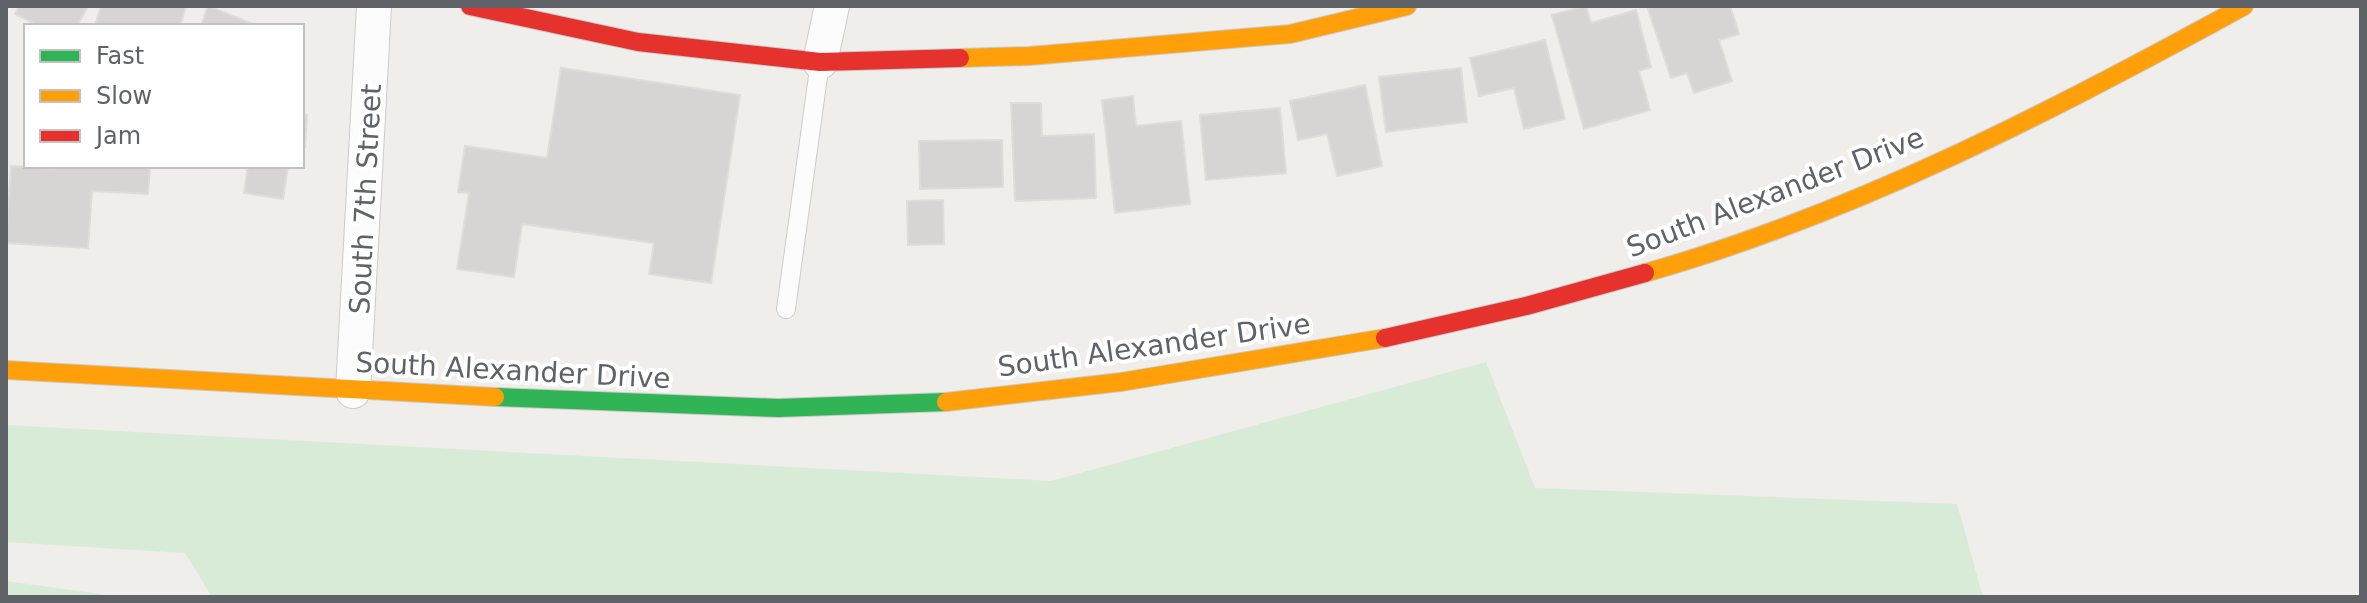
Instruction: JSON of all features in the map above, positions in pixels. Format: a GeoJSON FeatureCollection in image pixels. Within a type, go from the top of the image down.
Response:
{"type":"FeatureCollection","features":[{"type":"Feature","properties":{"kind":"main road"},"geometry":{"type":"LineString","coordinates":[[470,6],[638,42],[820,62],[1029,56],[1290,34],[1407,6]]}},
{"type":"Feature","properties":{"kind":"main road","name":"South Alexander Drive"},"geometry":{"type":"LineString","coordinates":[[6,370],[353,391],[761,409],[924,404],[1080,388],[1257,362],[1414,332],[1576,294],[1705,253],[1846,200],[2010,129],[2130,70],[2244,6]]}},
{"type":"Feature","properties":{"kind":"street","name":"South 7th Street"},"geometry":{"type":"LineString","coordinates":[[353,391],[374,6]]}},
{"type":"Feature","properties":{"kind":"street"},"geometry":{"type":"LineString","coordinates":[[820,62],[832,6]]}},
{"type":"Feature","properties":{"kind":"lane"},"geometry":{"type":"LineString","coordinates":[[786,309],[820,62]]}},
{"type":"Feature","properties":{"kind":"green space"},"geometry":{"type":"Polygon","coordinates":[[[1486,362],[1535,488],[1957,504],[1983,597],[212,597],[185,553],[6,542],[6,425],[1051,481],[1486,362]]]}},
{"type":"Feature","properties":{"kind":"green space"},"geometry":{"type":"Polygon","coordinates":[[[6,581],[122,597],[6,597],[6,581]]]}},
{"type":"Feature","properties":{"kind":"building"},"geometry":{"type":"Polygon","coordinates":[[[19,6],[88,6],[78,24],[35,24],[15,14],[19,6]]]}},
{"type":"Feature","properties":{"kind":"building"},"geometry":{"type":"Polygon","coordinates":[[[101,6],[186,6],[181,24],[96,24],[101,6]]]}},
{"type":"Feature","properties":{"kind":"building"},"geometry":{"type":"Polygon","coordinates":[[[208,6],[253,24],[202,24],[208,6]]]}},
{"type":"Feature","properties":{"kind":"building"},"geometry":{"type":"Polygon","coordinates":[[[1586,6],[1591,23],[1636,10],[1651,67],[1639,71],[1650,110],[1584,129],[1552,15],[1586,6]]]}},
{"type":"Feature","properties":{"kind":"building"},"geometry":{"type":"Polygon","coordinates":[[[1647,6],[1730,6],[1739,34],[1719,40],[1732,81],[1694,93],[1687,73],[1671,78],[1647,6]]]}},
{"type":"Feature","properties":{"kind":"building"},"geometry":{"type":"Polygon","coordinates":[[[1545,40],[1565,119],[1524,129],[1514,88],[1479,96],[1470,58],[1545,40]]]}},
{"type":"Feature","properties":{"kind":"building"},"geometry":{"type":"Polygon","coordinates":[[[561,68],[740,95],[711,283],[649,274],[654,243],[522,224],[514,277],[457,269],[469,193],[458,192],[465,146],[547,158],[561,68]]]}},
{"type":"Feature","properties":{"kind":"building"},"geometry":{"type":"Polygon","coordinates":[[[1461,68],[1467,122],[1386,132],[1379,77],[1461,68]]]}},
{"type":"Feature","properties":{"kind":"building"},"geometry":{"type":"Polygon","coordinates":[[[1365,85],[1382,166],[1337,176],[1327,134],[1298,140],[1290,101],[1365,85]]]}},
{"type":"Feature","properties":{"kind":"building"},"geometry":{"type":"Polygon","coordinates":[[[1133,96],[1136,126],[1181,121],[1190,204],[1115,213],[1102,100],[1133,96]]]}},
{"type":"Feature","properties":{"kind":"building"},"geometry":{"type":"Polygon","coordinates":[[[1011,103],[1041,103],[1042,136],[1094,134],[1096,198],[1015,201],[1011,103]]]}},
{"type":"Feature","properties":{"kind":"building"},"geometry":{"type":"Polygon","coordinates":[[[1280,108],[1286,173],[1206,180],[1200,115],[1280,108]]]}},
{"type":"Feature","properties":{"kind":"building"},"geometry":{"type":"Polygon","coordinates":[[[304,115],[307,115],[305,147],[304,115]]]}},
{"type":"Feature","properties":{"kind":"building"},"geometry":{"type":"Polygon","coordinates":[[[1002,140],[1003,187],[920,189],[919,141],[1002,140]]]}},
{"type":"Feature","properties":{"kind":"building"},"geometry":{"type":"Polygon","coordinates":[[[11,166],[150,168],[148,194],[92,191],[88,248],[6,243],[11,166]]]}},
{"type":"Feature","properties":{"kind":"building"},"geometry":{"type":"Polygon","coordinates":[[[248,168],[288,168],[283,199],[244,193],[248,168]]]}},
{"type":"Feature","properties":{"kind":"building"},"geometry":{"type":"Polygon","coordinates":[[[943,200],[944,244],[908,245],[907,201],[943,200]]]}},
{"type":"Feature","properties":{"kind":"traffic: fast"},"geometry":{"type":"LineString","coordinates":[[495,397],[778,408],[946,402]]}},
{"type":"Feature","properties":{"kind":"traffic: slow"},"geometry":{"type":"LineString","coordinates":[[960,58],[1029,56],[1290,34],[1407,6]]}},
{"type":"Feature","properties":{"kind":"traffic: slow"},"geometry":{"type":"LineString","coordinates":[[1645,273],[1723,249],[1877,190],[2100,84],[2244,6]]}},
{"type":"Feature","properties":{"kind":"traffic: slow"},"geometry":{"type":"LineString","coordinates":[[946,402],[1121,382],[1385,338]]}},
{"type":"Feature","properties":{"kind":"traffic: slow"},"geometry":{"type":"LineString","coordinates":[[6,370],[495,397]]}},
{"type":"Feature","properties":{"kind":"traffic: jam"},"geometry":{"type":"LineString","coordinates":[[470,6],[638,42],[820,62],[960,58]]}},
{"type":"Feature","properties":{"kind":"traffic: jam"},"geometry":{"type":"LineString","coordinates":[[1385,338],[1526,306],[1645,273]]}}]}
